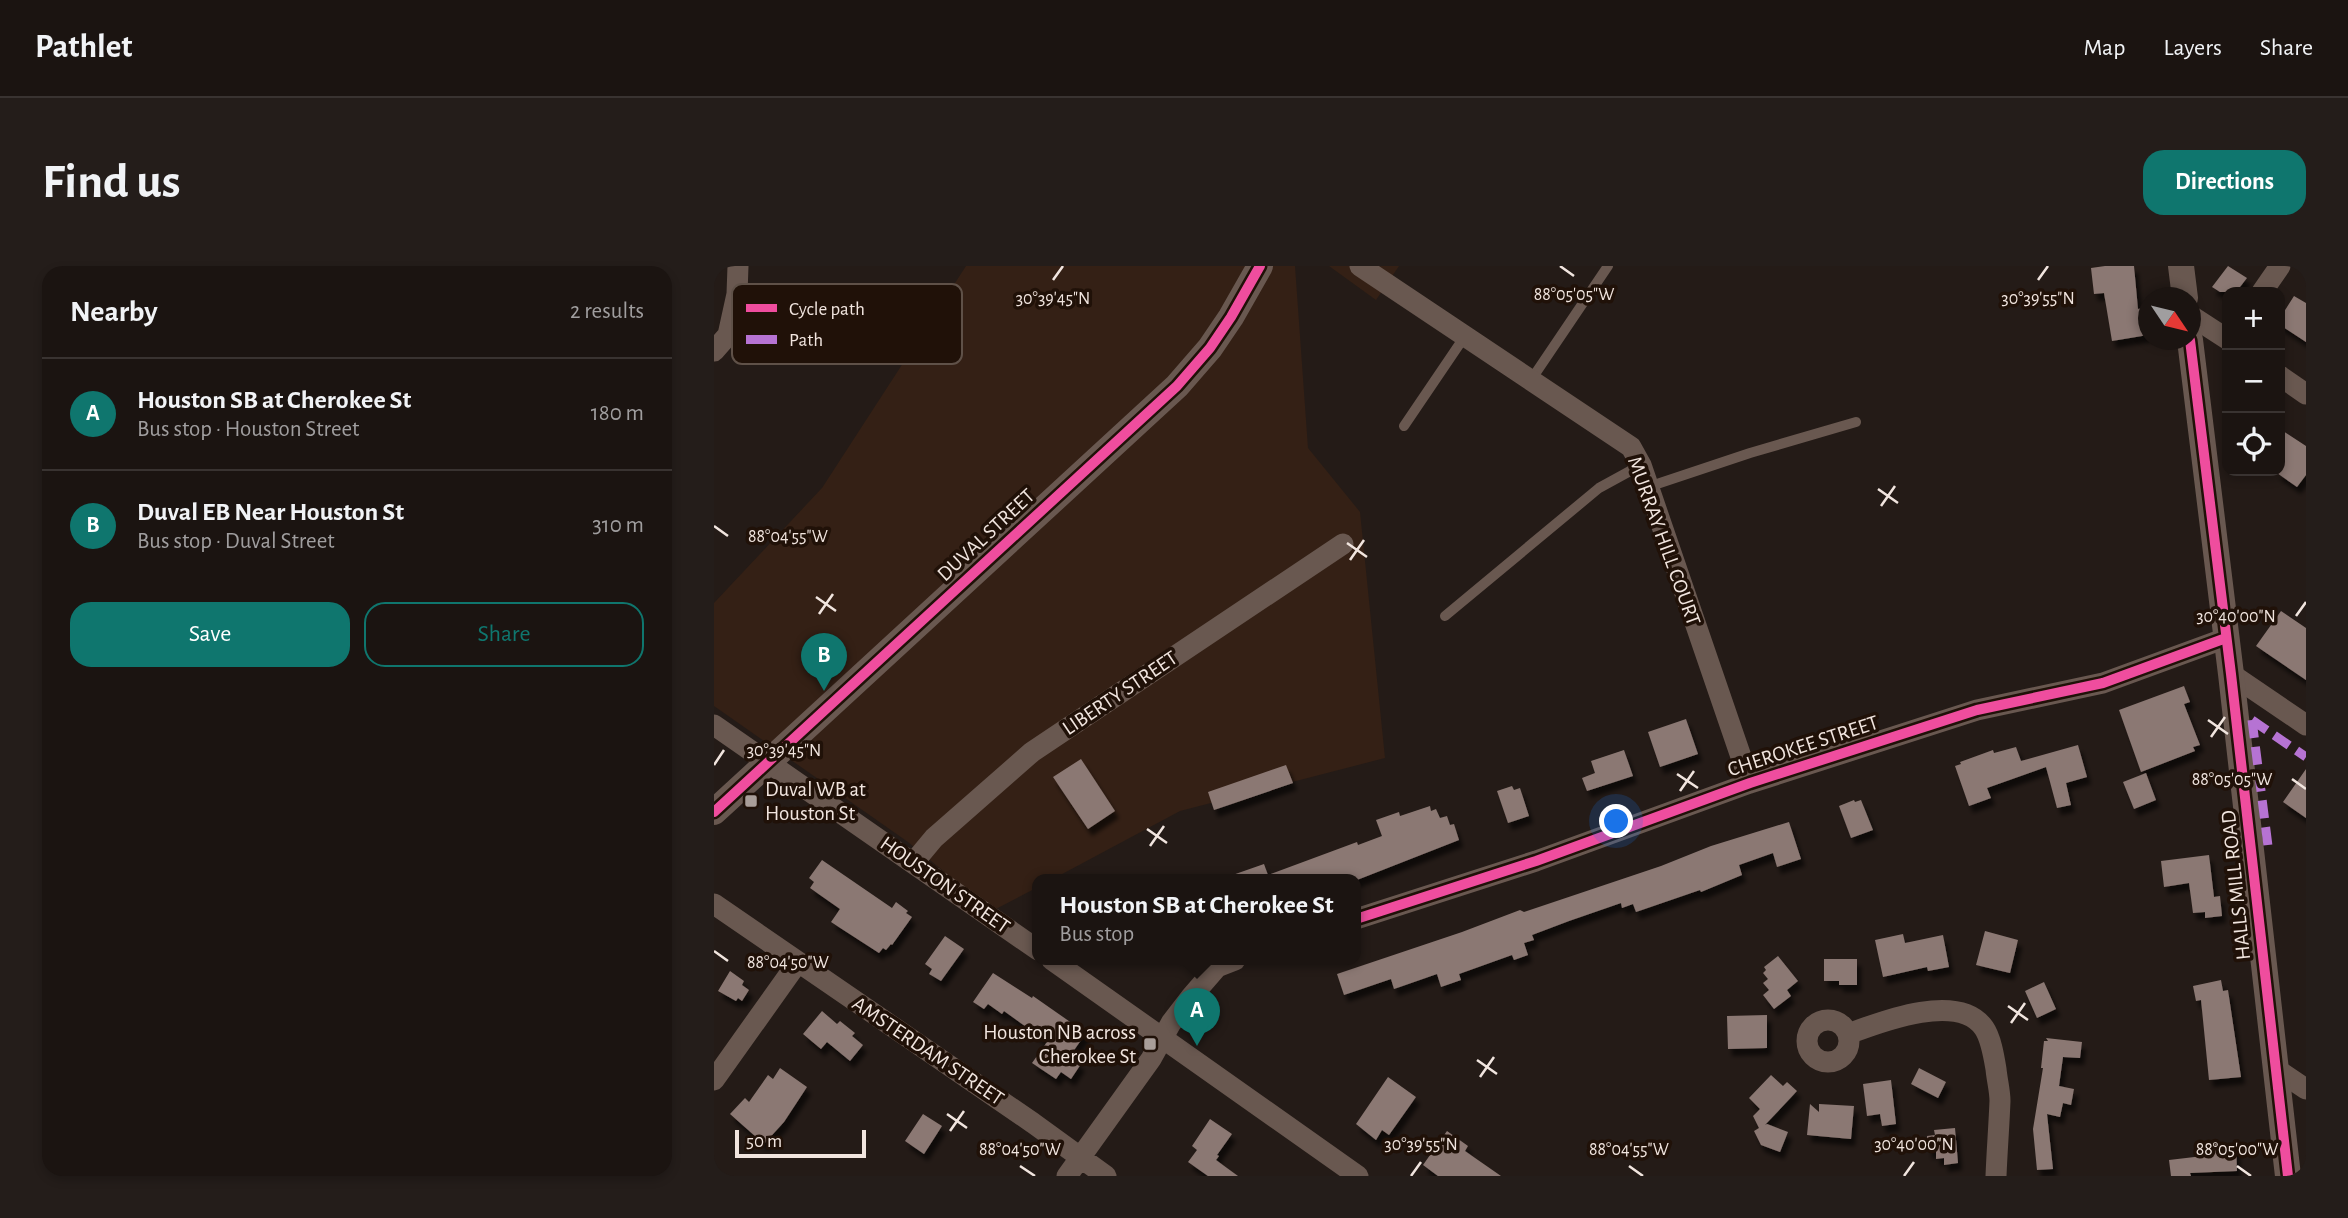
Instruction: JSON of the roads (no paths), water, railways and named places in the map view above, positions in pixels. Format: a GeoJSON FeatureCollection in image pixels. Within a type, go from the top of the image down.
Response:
{"type":"FeatureCollection","features":[{"type":"Feature","properties":{"kind":"street"},"geometry":{"type":"LineString","coordinates":[[737,284],[738,266]]}},
{"type":"Feature","properties":{"kind":"street","name":"DUVAL STREET"},"geometry":{"type":"LineString","coordinates":[[714,811],[1177,386],[1210,348],[1260,266]]}},
{"type":"Feature","properties":{"kind":"street","name":"MURRAY HILL COURT"},"geometry":{"type":"LineString","coordinates":[[1360,266],[1631,447],[1641,465],[1751,783]]}},
{"type":"Feature","properties":{"kind":"street"},"geometry":{"type":"LineString","coordinates":[[2181,266],[2184,287]]}},
{"type":"Feature","properties":{"kind":"street"},"geometry":{"type":"LineString","coordinates":[[2265,287],[2280,266]]}},
{"type":"Feature","properties":{"kind":"street"},"geometry":{"type":"LineString","coordinates":[[714,351],[728,335],[732,317]]}},
{"type":"Feature","properties":{"kind":"street"},"geometry":{"type":"LineString","coordinates":[[2201,323],[2222,336]]}},
{"type":"Feature","properties":{"kind":"street","name":"HALLS MILL ROAD"},"geometry":{"type":"LineString","coordinates":[[2191,350],[2288,1176]]}},
{"type":"Feature","properties":{"kind":"street"},"geometry":{"type":"LineString","coordinates":[[2285,379],[2306,394]]}},
{"type":"Feature","properties":{"kind":"street","name":"LIBERTY STREET"},"geometry":{"type":"LineString","coordinates":[[914,863],[934,838],[1032,752],[1343,544]]}},
{"type":"Feature","properties":{"kind":"street","name":"CHEROKEE STREET"},"geometry":{"type":"LineString","coordinates":[[1361,917],[1536,861],[1751,783],[1977,710],[2104,683],[2226,638]]}},
{"type":"Feature","properties":{"kind":"street"},"geometry":{"type":"LineString","coordinates":[[2231,674],[2306,725]]}},
{"type":"Feature","properties":{"kind":"street","name":"HOUSTON STREET"},"geometry":{"type":"LineString","coordinates":[[714,724],[1032,946]]}},
{"type":"Feature","properties":{"kind":"street","name":"AMSTERDAM STREET"},"geometry":{"type":"LineString","coordinates":[[714,904],[1106,1176]]}},
{"type":"Feature","properties":{"kind":"street"},"geometry":{"type":"LineString","coordinates":[[714,1080],[798,962]]}},
{"type":"Feature","properties":{"kind":"street"},"geometry":{"type":"LineString","coordinates":[[1059,965],[1359,1176]]}},
{"type":"Feature","properties":{"kind":"street"},"geometry":{"type":"LineString","coordinates":[[1067,1176],[1151,1059],[1162,1038],[1191,997],[1217,967],[1222,965]]}},
{"type":"Feature","properties":{"kind":"street"},"geometry":{"type":"LineString","coordinates":[[1849,1034],[1928,1010],[1954,1011],[1972,1018],[1984,1028],[1994,1058],[2000,1099],[1996,1176]]}},
{"type":"Feature","properties":{"kind":"street"},"geometry":{"type":"LineString","coordinates":[[2276,1069],[2306,1089]]}},
{"type":"Feature","properties":{"kind":"lane"},"geometry":{"type":"LineString","coordinates":[[1531,380],[1608,266]]}},
{"type":"Feature","properties":{"kind":"lane"},"geometry":{"type":"LineString","coordinates":[[1405,426],[1465,336]]}},
{"type":"Feature","properties":{"kind":"lane"},"geometry":{"type":"LineString","coordinates":[[1648,487],[1856,422]]}},
{"type":"Feature","properties":{"kind":"lane"},"geometry":{"type":"LineString","coordinates":[[1445,616],[1599,488],[1641,465]]}},
{"type":"Feature","properties":{"kind":"place","name":"Duval EB Near Houston St"},"geometry":{"type":"Point","coordinates":[824,691]}},
{"type":"Feature","properties":{"kind":"place","name":"Duval WB at Houston St"},"geometry":{"type":"Point","coordinates":[751,801]}},
{"type":"Feature","properties":{"kind":"place","name":"Houston NB across Cherokee St"},"geometry":{"type":"Point","coordinates":[1150,1044]}},
{"type":"Feature","properties":{"kind":"place","name":"Houston SB at Cherokee St"},"geometry":{"type":"Point","coordinates":[1197,1046]}}]}
